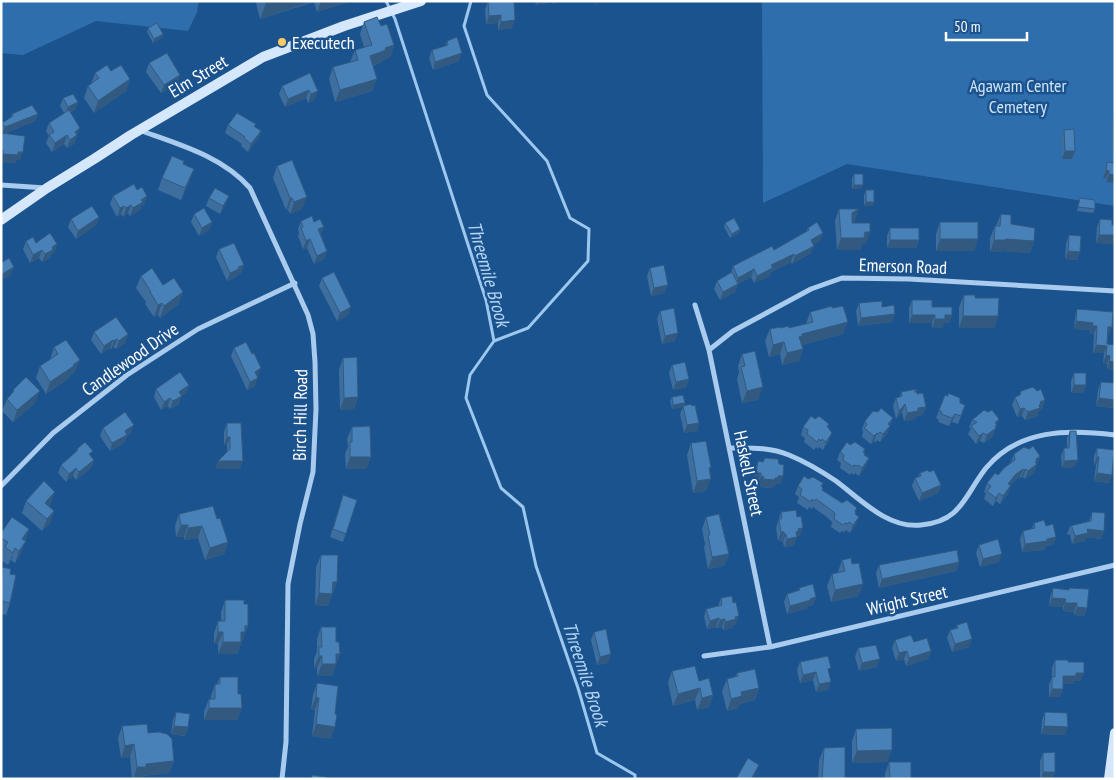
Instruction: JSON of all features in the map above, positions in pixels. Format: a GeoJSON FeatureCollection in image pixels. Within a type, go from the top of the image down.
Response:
{"type":"FeatureCollection","features":[{"type":"Feature","properties":{"kind":"street","name":"Elm Street"},"geometry":{"type":"LineString","coordinates":[[1,220],[47,188],[139,130],[263,57],[296,43],[421,1]]}},
{"type":"Feature","properties":{"kind":"street","name":"Birch Hill Road"},"geometry":{"type":"LineString","coordinates":[[139,130],[203,154],[224,166],[250,188],[295,283],[308,315],[313,334],[316,445],[313,472],[288,584],[286,742],[282,779]]}},
{"type":"Feature","properties":{"kind":"street"},"geometry":{"type":"LineString","coordinates":[[1,185],[47,188]]}},
{"type":"Feature","properties":{"kind":"street","name":"Emerson Road"},"geometry":{"type":"LineString","coordinates":[[709,350],[733,331],[811,289],[842,278],[909,279],[1115,291]]}},
{"type":"Feature","properties":{"kind":"street","name":"Candlewood Drive"},"geometry":{"type":"LineString","coordinates":[[1,486],[52,433],[127,376],[198,329],[295,283]]}},
{"type":"Feature","properties":{"kind":"street","name":"Haskell Street"},"geometry":{"type":"LineString","coordinates":[[695,305],[709,350],[770,647]]}},
{"type":"Feature","properties":{"kind":"street"},"geometry":{"type":"LineString","coordinates":[[730,448],[770,449],[792,456],[834,480],[884,516],[898,522],[916,526],[941,521],[952,515],[990,464],[1009,448],[1022,441],[1038,435],[1060,431],[1115,435]]}},
{"type":"Feature","properties":{"kind":"street","name":"Wright Street"},"geometry":{"type":"LineString","coordinates":[[704,656],[770,647],[1115,565]]}},
{"type":"Feature","properties":{"kind":"street"},"geometry":{"type":"LineString","coordinates":[[1109,779],[1113,765],[1115,733]]}},
{"type":"Feature","properties":{"kind":"green space"},"geometry":{"type":"Polygon","coordinates":[[[1,1],[199,1],[197,12],[188,31],[96,21],[23,55],[1,53],[1,1]]]}},
{"type":"Feature","properties":{"kind":"green space","name":"Agawam Center Cemetery"},"geometry":{"type":"Polygon","coordinates":[[[762,1],[1115,1],[1115,206],[847,164],[763,203],[762,1]]]}},
{"type":"Feature","properties":{"kind":"building"},"geometry":{"type":"Polygon","coordinates":[[[488,1],[514,1],[515,20],[501,22],[501,15],[489,16],[488,1]]]}},
{"type":"Feature","properties":{"kind":"building"},"geometry":{"type":"Polygon","coordinates":[[[377,17],[381,26],[387,24],[394,45],[370,56],[377,79],[340,90],[333,67],[358,60],[355,50],[372,45],[364,22],[377,17]]]}},
{"type":"Feature","properties":{"kind":"building"},"geometry":{"type":"Polygon","coordinates":[[[157,23],[163,34],[154,39],[148,28],[157,23]]]}},
{"type":"Feature","properties":{"kind":"building"},"geometry":{"type":"Polygon","coordinates":[[[457,37],[462,53],[435,62],[432,50],[448,45],[447,41],[457,37]]]}},
{"type":"Feature","properties":{"kind":"building"},"geometry":{"type":"Polygon","coordinates":[[[167,53],[180,75],[164,85],[149,63],[167,53]]]}},
{"type":"Feature","properties":{"kind":"building"},"geometry":{"type":"Polygon","coordinates":[[[107,65],[111,71],[121,65],[130,79],[98,101],[88,86],[99,78],[95,73],[107,65]]]}},
{"type":"Feature","properties":{"kind":"building"},"geometry":{"type":"Polygon","coordinates":[[[310,73],[318,91],[311,94],[309,90],[288,99],[282,86],[310,73]]]}},
{"type":"Feature","properties":{"kind":"building"},"geometry":{"type":"Polygon","coordinates":[[[73,94],[78,102],[68,107],[63,98],[73,94]]]}},
{"type":"Feature","properties":{"kind":"building"},"geometry":{"type":"Polygon","coordinates":[[[32,105],[38,114],[5,127],[2,123],[13,116],[12,114],[32,105]]]}},
{"type":"Feature","properties":{"kind":"building"},"geometry":{"type":"Polygon","coordinates":[[[69,110],[80,128],[75,132],[77,135],[70,140],[67,135],[55,143],[49,135],[54,132],[49,123],[69,110]]]}},
{"type":"Feature","properties":{"kind":"building"},"geometry":{"type":"Polygon","coordinates":[[[237,113],[256,124],[254,126],[261,131],[251,144],[245,137],[228,125],[237,113]]]}},
{"type":"Feature","properties":{"kind":"building"},"geometry":{"type":"Polygon","coordinates":[[[1114,119],[1115,149],[1114,149],[1114,119]]]}},
{"type":"Feature","properties":{"kind":"building"},"geometry":{"type":"Polygon","coordinates":[[[1074,129],[1075,151],[1065,151],[1064,130],[1074,129]]]}},
{"type":"Feature","properties":{"kind":"building"},"geometry":{"type":"Polygon","coordinates":[[[1,133],[25,136],[23,152],[18,152],[18,155],[3,154],[3,150],[1,150],[1,133]]]}},
{"type":"Feature","properties":{"kind":"building"},"geometry":{"type":"Polygon","coordinates":[[[172,156],[184,161],[183,164],[194,169],[185,188],[162,178],[172,156]]]}},
{"type":"Feature","properties":{"kind":"building"},"geometry":{"type":"Polygon","coordinates":[[[292,160],[307,197],[294,202],[290,198],[277,166],[292,160]]]}},
{"type":"Feature","properties":{"kind":"building"},"geometry":{"type":"Polygon","coordinates":[[[1107,162],[1115,163],[1115,175],[1109,174],[1109,171],[1106,170],[1107,162]]]}},
{"type":"Feature","properties":{"kind":"building"},"geometry":{"type":"Polygon","coordinates":[[[854,174],[863,174],[863,185],[854,185],[854,174]]]}},
{"type":"Feature","properties":{"kind":"building"},"geometry":{"type":"Polygon","coordinates":[[[134,184],[137,190],[142,187],[147,196],[141,200],[143,202],[133,208],[131,205],[126,208],[124,206],[120,208],[113,196],[134,184]]]}},
{"type":"Feature","properties":{"kind":"building"},"geometry":{"type":"Polygon","coordinates":[[[215,188],[229,196],[223,206],[209,198],[215,188]]]}},
{"type":"Feature","properties":{"kind":"building"},"geometry":{"type":"Polygon","coordinates":[[[866,190],[874,190],[874,202],[866,202],[866,190]]]}},
{"type":"Feature","properties":{"kind":"building"},"geometry":{"type":"Polygon","coordinates":[[[1080,198],[1095,200],[1095,209],[1078,207],[1080,198]]]}},
{"type":"Feature","properties":{"kind":"building"},"geometry":{"type":"Polygon","coordinates":[[[92,206],[99,217],[78,231],[71,219],[92,206]]]}},
{"type":"Feature","properties":{"kind":"building"},"geometry":{"type":"Polygon","coordinates":[[[204,208],[212,222],[202,228],[194,214],[204,208]]]}},
{"type":"Feature","properties":{"kind":"building"},"geometry":{"type":"Polygon","coordinates":[[[839,209],[859,209],[852,213],[852,223],[870,223],[870,232],[865,232],[864,238],[841,238],[839,209]]]}},
{"type":"Feature","properties":{"kind":"building"},"geometry":{"type":"Polygon","coordinates":[[[1001,214],[1011,215],[1011,224],[1035,228],[1034,241],[994,240],[995,226],[1000,226],[1001,214]]]}},
{"type":"Feature","properties":{"kind":"building"},"geometry":{"type":"Polygon","coordinates":[[[312,216],[314,222],[320,219],[324,227],[318,229],[327,251],[317,256],[310,239],[306,241],[301,228],[303,227],[301,221],[312,216]]]}},
{"type":"Feature","properties":{"kind":"building"},"geometry":{"type":"Polygon","coordinates":[[[734,218],[740,229],[732,234],[725,223],[734,218]]]}},
{"type":"Feature","properties":{"kind":"building"},"geometry":{"type":"Polygon","coordinates":[[[1100,219],[1112,220],[1112,225],[1115,225],[1115,235],[1099,235],[1100,219]]]}},
{"type":"Feature","properties":{"kind":"building"},"geometry":{"type":"Polygon","coordinates":[[[817,222],[823,233],[811,240],[814,246],[771,265],[773,268],[757,276],[754,269],[738,278],[733,266],[772,246],[774,250],[809,230],[808,228],[817,222]]]}},
{"type":"Feature","properties":{"kind":"building"},"geometry":{"type":"Polygon","coordinates":[[[940,222],[978,222],[978,239],[940,239],[940,222]]]}},
{"type":"Feature","properties":{"kind":"building"},"geometry":{"type":"Polygon","coordinates":[[[890,228],[919,228],[919,240],[890,240],[890,228]]]}},
{"type":"Feature","properties":{"kind":"building"},"geometry":{"type":"Polygon","coordinates":[[[50,233],[57,244],[52,247],[53,250],[45,254],[42,250],[33,255],[26,241],[33,237],[36,243],[50,233]]]}},
{"type":"Feature","properties":{"kind":"building"},"geometry":{"type":"Polygon","coordinates":[[[1069,235],[1081,236],[1080,252],[1068,251],[1069,235]]]}},
{"type":"Feature","properties":{"kind":"building"},"geometry":{"type":"Polygon","coordinates":[[[234,243],[244,265],[230,273],[219,249],[234,243]]]}},
{"type":"Feature","properties":{"kind":"building"},"geometry":{"type":"Polygon","coordinates":[[[9,258],[14,267],[1,275],[1,263],[9,258]]]}},
{"type":"Feature","properties":{"kind":"building"},"geometry":{"type":"Polygon","coordinates":[[[664,265],[668,285],[654,288],[650,268],[664,265]]]}},
{"type":"Feature","properties":{"kind":"building"},"geometry":{"type":"Polygon","coordinates":[[[152,268],[163,285],[174,278],[183,292],[164,306],[162,303],[158,305],[141,276],[152,268]]]}},
{"type":"Feature","properties":{"kind":"building"},"geometry":{"type":"Polygon","coordinates":[[[334,272],[351,307],[340,313],[322,278],[334,272]]]}},
{"type":"Feature","properties":{"kind":"building"},"geometry":{"type":"Polygon","coordinates":[[[732,272],[738,284],[723,292],[717,281],[732,272]]]}},
{"type":"Feature","properties":{"kind":"building"},"geometry":{"type":"Polygon","coordinates":[[[964,295],[975,295],[975,298],[999,298],[998,316],[963,316],[964,295]]]}},
{"type":"Feature","properties":{"kind":"building"},"geometry":{"type":"Polygon","coordinates":[[[912,300],[932,300],[932,307],[952,307],[952,315],[945,315],[945,319],[935,319],[935,315],[912,315],[912,300]]]}},
{"type":"Feature","properties":{"kind":"building"},"geometry":{"type":"Polygon","coordinates":[[[882,301],[882,307],[894,305],[895,314],[861,318],[859,303],[882,301]]]}},
{"type":"Feature","properties":{"kind":"building"},"geometry":{"type":"Polygon","coordinates":[[[832,306],[832,308],[843,306],[848,322],[802,334],[799,337],[803,349],[787,353],[784,342],[773,345],[770,329],[789,326],[789,328],[813,322],[810,312],[832,306]]]}},
{"type":"Feature","properties":{"kind":"building"},"geometry":{"type":"Polygon","coordinates":[[[674,308],[678,333],[665,336],[660,311],[674,308]]]}},
{"type":"Feature","properties":{"kind":"building"},"geometry":{"type":"Polygon","coordinates":[[[1077,309],[1113,312],[1112,327],[1108,327],[1107,344],[1115,345],[1115,362],[1109,361],[1110,356],[1106,355],[1107,346],[1096,345],[1097,326],[1092,326],[1093,323],[1076,321],[1077,309]]]}},
{"type":"Feature","properties":{"kind":"building"},"geometry":{"type":"Polygon","coordinates":[[[116,317],[128,334],[119,341],[117,339],[113,340],[104,346],[94,332],[116,317]]]}},
{"type":"Feature","properties":{"kind":"building"},"geometry":{"type":"Polygon","coordinates":[[[66,340],[80,360],[50,382],[40,366],[58,354],[54,347],[66,340]]]}},
{"type":"Feature","properties":{"kind":"building"},"geometry":{"type":"Polygon","coordinates":[[[246,342],[261,368],[255,372],[258,378],[250,382],[234,348],[246,342]]]}},
{"type":"Feature","properties":{"kind":"building"},"geometry":{"type":"Polygon","coordinates":[[[755,351],[763,387],[747,391],[741,367],[745,366],[742,354],[755,351]]]}},
{"type":"Feature","properties":{"kind":"building"},"geometry":{"type":"Polygon","coordinates":[[[357,357],[358,397],[344,398],[343,358],[357,357]]]}},
{"type":"Feature","properties":{"kind":"building"},"geometry":{"type":"Polygon","coordinates":[[[685,362],[689,379],[676,382],[672,365],[685,362]]]}},
{"type":"Feature","properties":{"kind":"building"},"geometry":{"type":"Polygon","coordinates":[[[180,372],[189,385],[179,392],[182,396],[173,401],[170,398],[164,402],[156,389],[180,372]]]}},
{"type":"Feature","properties":{"kind":"building"},"geometry":{"type":"Polygon","coordinates":[[[1074,373],[1086,373],[1086,385],[1074,385],[1074,373]]]}},
{"type":"Feature","properties":{"kind":"building"},"geometry":{"type":"Polygon","coordinates":[[[26,377],[40,391],[17,410],[7,399],[26,377]]]}},
{"type":"Feature","properties":{"kind":"building"},"geometry":{"type":"Polygon","coordinates":[[[1101,382],[1115,383],[1115,400],[1099,398],[1101,382]]]}},
{"type":"Feature","properties":{"kind":"building"},"geometry":{"type":"Polygon","coordinates":[[[1033,387],[1037,391],[1041,389],[1045,400],[1040,402],[1040,408],[1028,412],[1024,408],[1020,409],[1015,397],[1020,395],[1021,391],[1033,387]]]}},
{"type":"Feature","properties":{"kind":"building"},"geometry":{"type":"Polygon","coordinates":[[[917,389],[914,392],[917,392],[917,394],[923,393],[926,407],[907,413],[905,404],[899,411],[896,398],[902,396],[901,392],[917,389]]]}},
{"type":"Feature","properties":{"kind":"building"},"geometry":{"type":"Polygon","coordinates":[[[948,393],[960,398],[960,403],[965,405],[961,416],[955,414],[952,418],[941,414],[942,412],[939,410],[945,395],[948,396],[948,393]]]}},
{"type":"Feature","properties":{"kind":"building"},"geometry":{"type":"Polygon","coordinates":[[[683,395],[685,403],[673,405],[672,397],[683,395]]]}},
{"type":"Feature","properties":{"kind":"building"},"geometry":{"type":"Polygon","coordinates":[[[691,404],[692,406],[695,405],[699,423],[687,425],[683,406],[691,404]]]}},
{"type":"Feature","properties":{"kind":"building"},"geometry":{"type":"Polygon","coordinates":[[[881,408],[893,418],[888,424],[890,426],[883,434],[880,432],[874,436],[864,428],[867,425],[865,421],[873,411],[878,412],[881,408]]]}},
{"type":"Feature","properties":{"kind":"building"},"geometry":{"type":"Polygon","coordinates":[[[984,410],[988,412],[992,410],[999,419],[995,423],[997,425],[995,426],[996,428],[987,435],[983,433],[979,436],[971,426],[977,422],[972,420],[984,410]]]}},
{"type":"Feature","properties":{"kind":"building"},"geometry":{"type":"Polygon","coordinates":[[[125,412],[134,425],[125,431],[127,435],[112,443],[103,428],[125,412]]]}},
{"type":"Feature","properties":{"kind":"building"},"geometry":{"type":"Polygon","coordinates":[[[811,416],[815,419],[819,416],[829,424],[827,426],[832,433],[826,442],[819,439],[817,442],[807,434],[808,430],[803,427],[811,416]]]}},
{"type":"Feature","properties":{"kind":"building"},"geometry":{"type":"Polygon","coordinates":[[[227,423],[241,423],[243,461],[218,461],[230,449],[230,437],[227,437],[227,423]]]}},
{"type":"Feature","properties":{"kind":"building"},"geometry":{"type":"Polygon","coordinates":[[[370,426],[371,457],[350,457],[352,427],[370,426]]]}},
{"type":"Feature","properties":{"kind":"building"},"geometry":{"type":"Polygon","coordinates":[[[1070,431],[1076,431],[1078,460],[1064,461],[1064,448],[1069,448],[1070,431]]]}},
{"type":"Feature","properties":{"kind":"building"},"geometry":{"type":"Polygon","coordinates":[[[706,441],[711,467],[709,468],[711,479],[697,481],[691,443],[706,441]]]}},
{"type":"Feature","properties":{"kind":"building"},"geometry":{"type":"Polygon","coordinates":[[[85,442],[93,451],[89,454],[94,460],[79,472],[76,468],[69,474],[61,465],[85,442]]]}},
{"type":"Feature","properties":{"kind":"building"},"geometry":{"type":"Polygon","coordinates":[[[847,442],[850,445],[855,442],[865,449],[864,455],[869,458],[862,468],[858,465],[853,467],[843,460],[844,455],[840,452],[847,442]]]}},
{"type":"Feature","properties":{"kind":"building"},"geometry":{"type":"Polygon","coordinates":[[[1033,446],[1040,456],[1036,459],[1037,461],[1035,462],[1037,464],[1028,471],[1023,469],[1015,475],[1008,484],[1011,485],[1003,496],[999,493],[996,498],[987,491],[991,486],[987,483],[995,473],[998,475],[1015,460],[1014,454],[1024,447],[1029,449],[1033,446]]]}},
{"type":"Feature","properties":{"kind":"building"},"geometry":{"type":"Polygon","coordinates":[[[1097,448],[1114,450],[1112,475],[1097,473],[1099,457],[1097,457],[1097,448]]]}},
{"type":"Feature","properties":{"kind":"building"},"geometry":{"type":"Polygon","coordinates":[[[765,458],[778,459],[779,464],[784,465],[783,476],[778,476],[775,480],[763,479],[764,477],[761,476],[761,473],[756,473],[758,461],[763,462],[765,458]]]}},
{"type":"Feature","properties":{"kind":"building"},"geometry":{"type":"Polygon","coordinates":[[[928,470],[929,472],[934,470],[941,485],[922,493],[915,478],[921,476],[920,473],[928,470]]]}},
{"type":"Feature","properties":{"kind":"building"},"geometry":{"type":"Polygon","coordinates":[[[804,476],[808,479],[813,477],[823,483],[821,486],[822,490],[842,503],[847,500],[857,508],[855,514],[859,517],[853,525],[849,522],[843,525],[834,519],[835,513],[816,499],[814,501],[812,499],[811,502],[800,495],[802,489],[798,486],[804,476]]]}},
{"type":"Feature","properties":{"kind":"building"},"geometry":{"type":"Polygon","coordinates":[[[44,481],[55,492],[45,503],[54,511],[47,519],[26,501],[44,481]]]}},
{"type":"Feature","properties":{"kind":"building"},"geometry":{"type":"Polygon","coordinates":[[[343,495],[357,500],[346,534],[333,529],[343,495]]]}},
{"type":"Feature","properties":{"kind":"building"},"geometry":{"type":"Polygon","coordinates":[[[213,506],[217,519],[220,518],[228,542],[210,548],[202,526],[188,528],[188,525],[181,525],[179,514],[213,506]]]}},
{"type":"Feature","properties":{"kind":"building"},"geometry":{"type":"Polygon","coordinates":[[[796,510],[797,517],[801,516],[803,528],[798,529],[799,531],[796,532],[797,537],[787,539],[786,534],[781,532],[779,520],[782,518],[781,512],[796,510]]]}},
{"type":"Feature","properties":{"kind":"building"},"geometry":{"type":"Polygon","coordinates":[[[1092,512],[1105,513],[1104,531],[1087,529],[1088,533],[1075,536],[1070,526],[1091,521],[1092,512]]]}},
{"type":"Feature","properties":{"kind":"building"},"geometry":{"type":"Polygon","coordinates":[[[719,514],[729,554],[712,557],[706,517],[719,514]]]}},
{"type":"Feature","properties":{"kind":"building"},"geometry":{"type":"Polygon","coordinates":[[[12,517],[29,529],[22,539],[26,541],[19,551],[15,548],[13,553],[5,547],[8,542],[1,538],[1,533],[12,517]]]}},
{"type":"Feature","properties":{"kind":"building"},"geometry":{"type":"Polygon","coordinates":[[[1044,520],[1046,526],[1053,524],[1056,537],[1047,539],[1047,541],[1025,544],[1023,531],[1035,528],[1034,523],[1044,520]]]}},
{"type":"Feature","properties":{"kind":"building"},"geometry":{"type":"Polygon","coordinates":[[[998,539],[1002,554],[983,559],[979,545],[998,539]]]}},
{"type":"Feature","properties":{"kind":"building"},"geometry":{"type":"Polygon","coordinates":[[[957,550],[959,562],[882,579],[879,565],[957,550]]]}},
{"type":"Feature","properties":{"kind":"building"},"geometry":{"type":"Polygon","coordinates":[[[321,555],[338,555],[337,582],[333,582],[332,594],[319,593],[321,555]]]}},
{"type":"Feature","properties":{"kind":"building"},"geometry":{"type":"Polygon","coordinates":[[[851,558],[852,564],[859,563],[863,584],[835,590],[832,574],[845,571],[842,560],[851,558]]]}},
{"type":"Feature","properties":{"kind":"building"},"geometry":{"type":"Polygon","coordinates":[[[2,567],[11,569],[10,574],[16,575],[10,603],[1,601],[2,567]]]}},
{"type":"Feature","properties":{"kind":"building"},"geometry":{"type":"Polygon","coordinates":[[[813,584],[816,597],[790,606],[787,594],[813,584]]]}},
{"type":"Feature","properties":{"kind":"building"},"geometry":{"type":"Polygon","coordinates":[[[1053,588],[1069,590],[1069,588],[1089,589],[1087,608],[1077,607],[1077,603],[1065,603],[1066,599],[1052,598],[1053,588]]]}},
{"type":"Feature","properties":{"kind":"building"},"geometry":{"type":"Polygon","coordinates":[[[732,596],[733,603],[736,602],[739,616],[735,617],[736,619],[725,622],[725,619],[720,620],[719,618],[710,621],[706,609],[722,605],[721,598],[732,596]]]}},
{"type":"Feature","properties":{"kind":"building"},"geometry":{"type":"Polygon","coordinates":[[[225,600],[244,600],[244,604],[248,604],[248,626],[245,626],[245,632],[241,632],[241,642],[223,642],[223,632],[218,632],[218,621],[225,621],[225,600]]]}},
{"type":"Feature","properties":{"kind":"building"},"geometry":{"type":"Polygon","coordinates":[[[967,622],[972,639],[955,644],[950,630],[958,628],[957,625],[967,622]]]}},
{"type":"Feature","properties":{"kind":"building"},"geometry":{"type":"Polygon","coordinates":[[[321,627],[336,627],[336,642],[339,642],[340,654],[336,654],[336,664],[322,664],[322,656],[319,656],[319,647],[322,647],[321,627]]]}},
{"type":"Feature","properties":{"kind":"building"},"geometry":{"type":"Polygon","coordinates":[[[606,629],[611,654],[600,657],[594,632],[606,629]]]}},
{"type":"Feature","properties":{"kind":"building"},"geometry":{"type":"Polygon","coordinates":[[[911,635],[914,642],[927,638],[931,651],[909,658],[907,651],[899,653],[895,640],[911,635]]]}},
{"type":"Feature","properties":{"kind":"building"},"geometry":{"type":"Polygon","coordinates":[[[876,645],[880,659],[862,663],[858,648],[876,645]]]}},
{"type":"Feature","properties":{"kind":"building"},"geometry":{"type":"Polygon","coordinates":[[[828,656],[831,668],[828,669],[831,682],[819,684],[816,672],[803,675],[800,662],[828,656]]]}},
{"type":"Feature","properties":{"kind":"building"},"geometry":{"type":"Polygon","coordinates":[[[1055,660],[1084,662],[1084,673],[1076,673],[1076,676],[1063,676],[1063,689],[1052,689],[1052,677],[1055,677],[1055,660]]]}},
{"type":"Feature","properties":{"kind":"building"},"geometry":{"type":"Polygon","coordinates":[[[695,666],[699,681],[709,678],[713,695],[702,698],[700,688],[678,694],[672,671],[695,666]]]}},
{"type":"Feature","properties":{"kind":"building"},"geometry":{"type":"Polygon","coordinates":[[[755,669],[759,688],[741,692],[742,696],[731,699],[727,679],[738,676],[737,673],[755,669]]]}},
{"type":"Feature","properties":{"kind":"building"},"geometry":{"type":"Polygon","coordinates":[[[220,677],[238,677],[238,694],[241,694],[242,708],[209,708],[209,699],[215,699],[215,684],[220,684],[220,677]]]}},
{"type":"Feature","properties":{"kind":"building"},"geometry":{"type":"Polygon","coordinates":[[[317,683],[338,686],[335,727],[316,724],[319,698],[316,697],[317,683]]]}},
{"type":"Feature","properties":{"kind":"building"},"geometry":{"type":"Polygon","coordinates":[[[176,712],[190,714],[188,727],[174,726],[176,712]]]}},
{"type":"Feature","properties":{"kind":"building"},"geometry":{"type":"Polygon","coordinates":[[[1045,712],[1067,713],[1068,727],[1044,726],[1045,712]]]}},
{"type":"Feature","properties":{"kind":"building"},"geometry":{"type":"Polygon","coordinates":[[[147,724],[148,733],[159,732],[167,734],[172,739],[174,761],[146,764],[146,767],[137,767],[134,744],[125,746],[122,726],[147,724]]]}},
{"type":"Feature","properties":{"kind":"building"},"geometry":{"type":"Polygon","coordinates":[[[892,728],[892,750],[857,751],[856,729],[892,728]]]}},
{"type":"Feature","properties":{"kind":"building"},"geometry":{"type":"Polygon","coordinates":[[[845,747],[845,779],[822,779],[824,748],[845,747]]]}},
{"type":"Feature","properties":{"kind":"building"},"geometry":{"type":"Polygon","coordinates":[[[1055,752],[1055,772],[1043,772],[1043,753],[1055,752]]]}},
{"type":"Feature","properties":{"kind":"building"},"geometry":{"type":"Polygon","coordinates":[[[748,758],[759,765],[751,779],[736,779],[748,758]]]}},
{"type":"Feature","properties":{"kind":"building"},"geometry":{"type":"Polygon","coordinates":[[[889,762],[911,762],[911,779],[890,779],[889,762]]]}},
{"type":"Feature","properties":{"kind":"building"},"geometry":{"type":"Polygon","coordinates":[[[312,775],[326,777],[326,779],[311,779],[312,775]]]}},
{"type":"Feature","properties":{"kind":"waterway","name":"Threemile Brook"},"geometry":{"type":"LineString","coordinates":[[386,1],[395,19],[486,300],[494,341],[470,375],[466,398],[501,488],[523,507],[536,566],[578,688],[597,753],[635,775],[635,779]]}},
{"type":"Feature","properties":{"kind":"waterway"},"geometry":{"type":"LineString","coordinates":[[471,1],[464,26],[487,95],[547,161],[570,218],[589,229],[588,261],[528,328],[494,341]]}},
{"type":"Feature","properties":{"kind":"place","name":"Executech"},"geometry":{"type":"Point","coordinates":[282,42]}}]}
